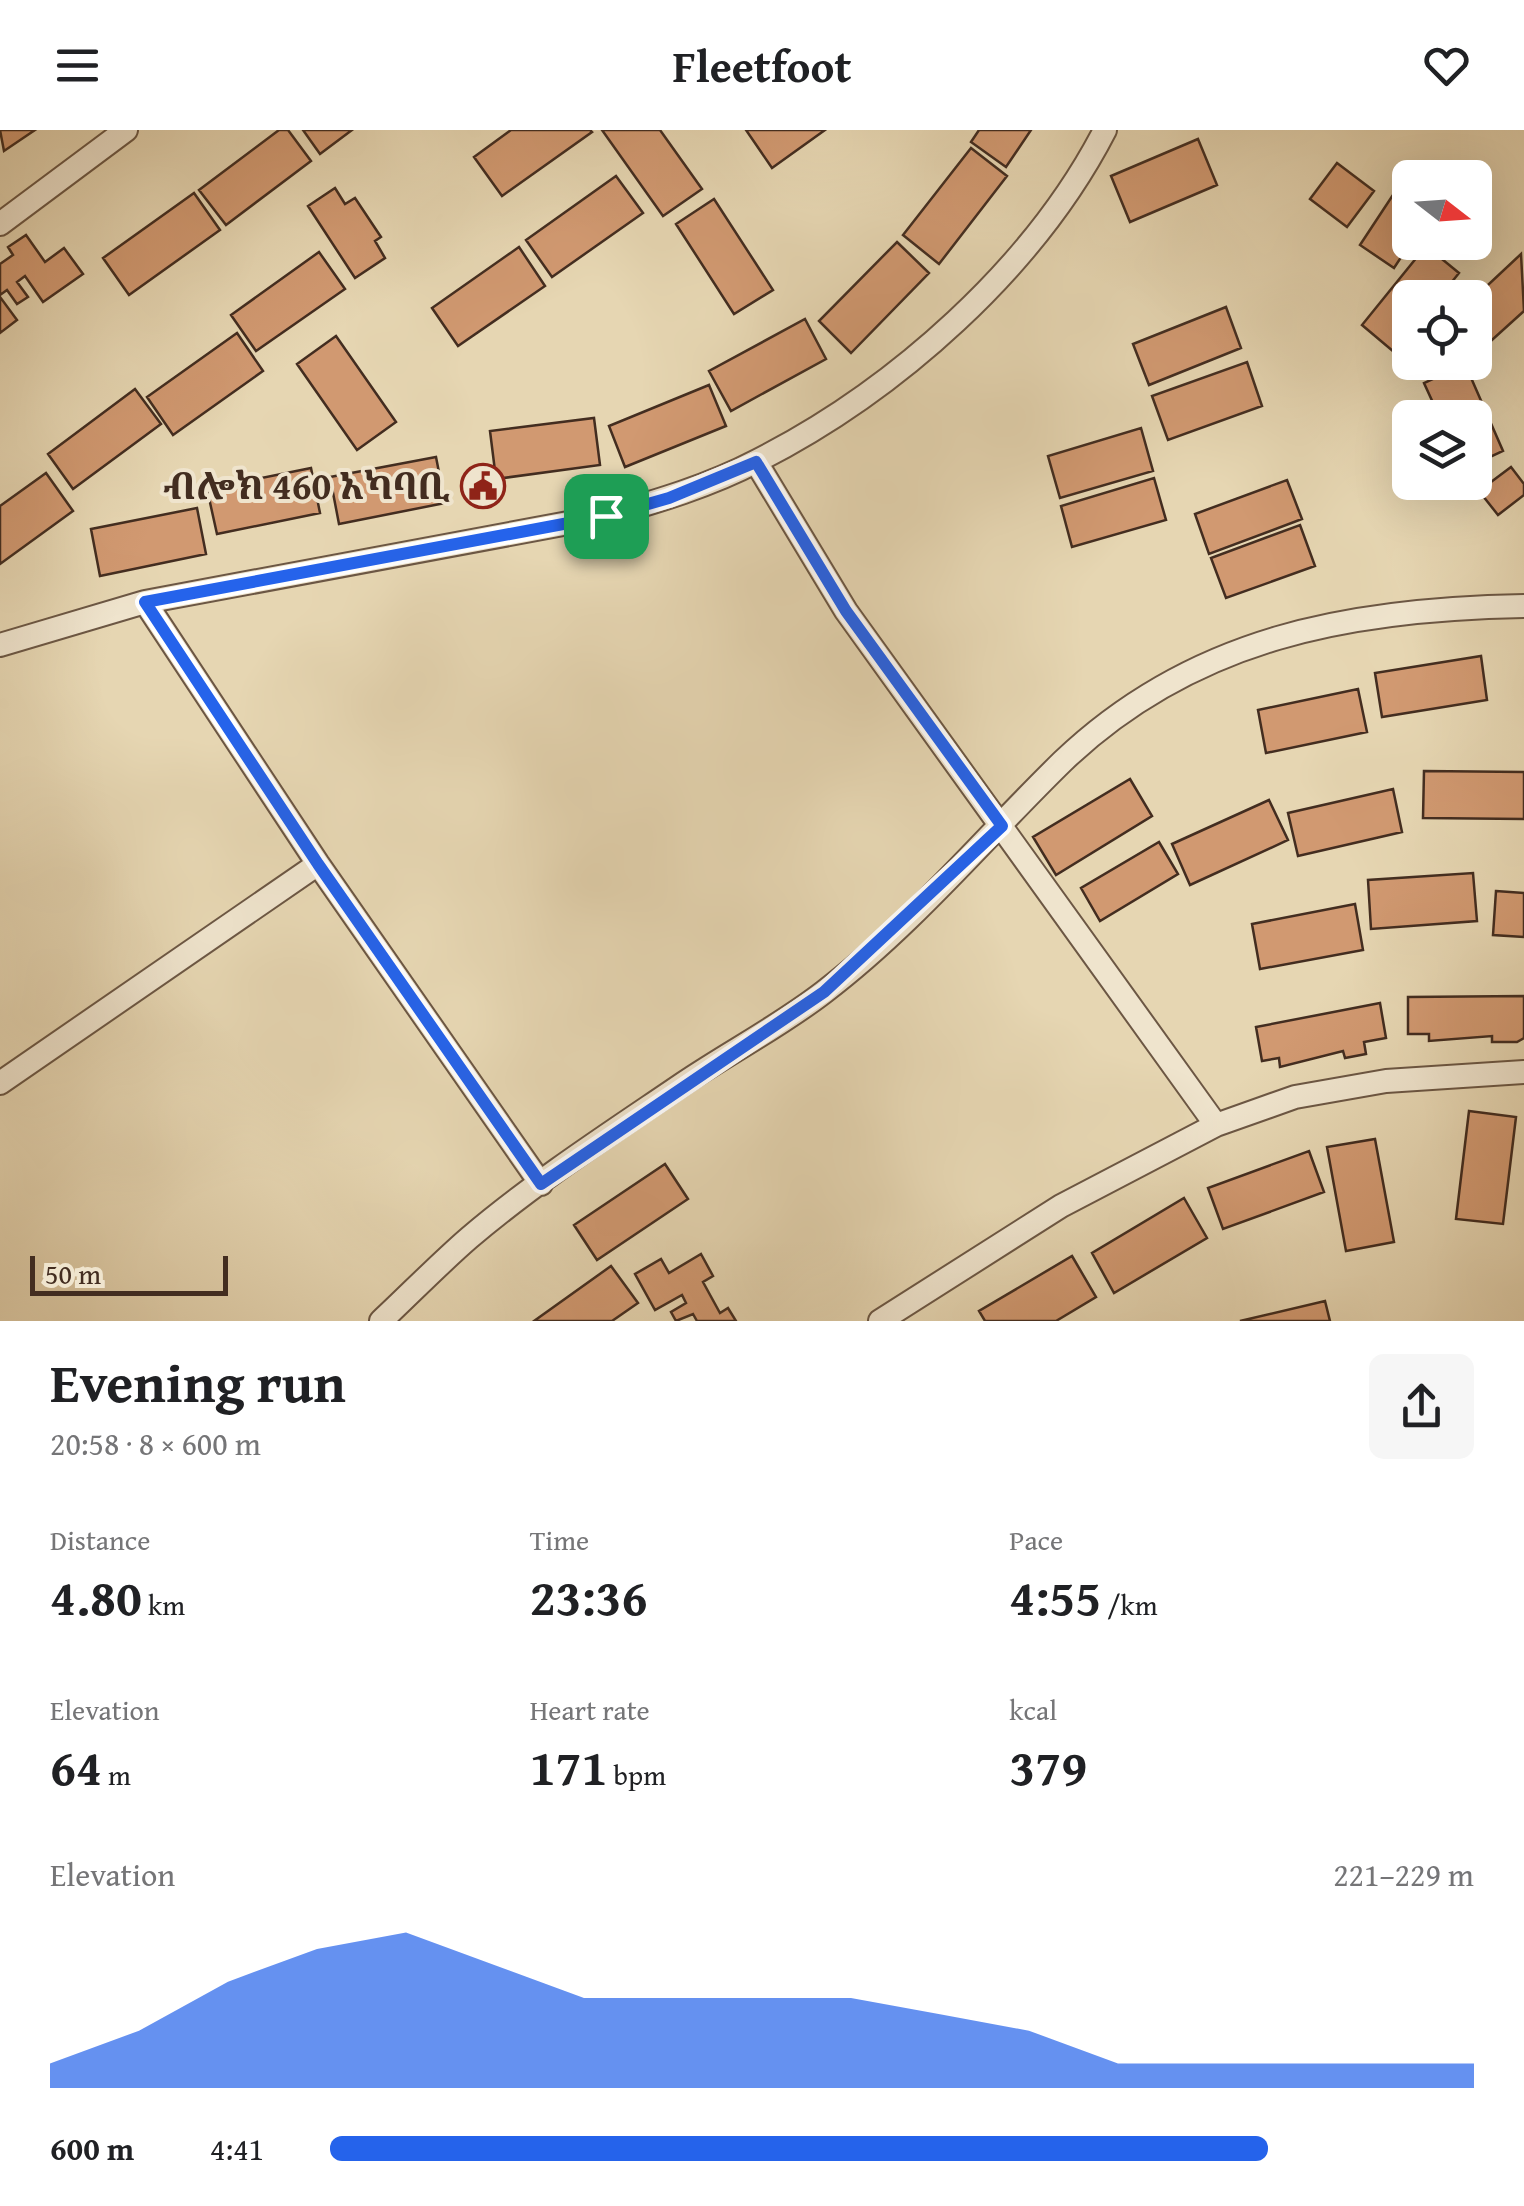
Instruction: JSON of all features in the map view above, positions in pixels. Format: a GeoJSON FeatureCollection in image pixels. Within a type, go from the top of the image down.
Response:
{"type":"FeatureCollection","features":[{"type":"Feature","properties":{"kind":"street"},"geometry":{"type":"LineString","coordinates":[[0,224],[126,130]]}},
{"type":"Feature","properties":{"kind":"street"},"geometry":{"type":"LineString","coordinates":[[0,645],[145,602],[606,516],[669,498],[756,462],[892,373],[956,321],[1051,222],[1105,130]]}},
{"type":"Feature","properties":{"kind":"street"},"geometry":{"type":"LineString","coordinates":[[756,462],[846,611],[1216,1125]]}},
{"type":"Feature","properties":{"kind":"street"},"geometry":{"type":"LineString","coordinates":[[145,602],[318,864],[541,1184]]}},
{"type":"Feature","properties":{"kind":"street"},"geometry":{"type":"LineString","coordinates":[[382,1321],[470,1237],[541,1184],[824,992],[1002,826],[1066,759],[1176,675],[1264,639],[1309,627],[1426,612],[1524,606]]}},
{"type":"Feature","properties":{"kind":"street"},"geometry":{"type":"LineString","coordinates":[[0,1083],[318,864]]}},
{"type":"Feature","properties":{"kind":"street"},"geometry":{"type":"LineString","coordinates":[[880,1321],[1061,1206],[1216,1125],[1296,1097],[1386,1081],[1524,1072]]}},
{"type":"Feature","properties":{"kind":"building"},"geometry":{"type":"Polygon","coordinates":[[[0,130],[35,130],[4,151],[0,130]]]}},
{"type":"Feature","properties":{"kind":"building"},"geometry":{"type":"Polygon","coordinates":[[[279,130],[288,130],[311,161],[226,225],[199,190],[279,130]]]}},
{"type":"Feature","properties":{"kind":"building"},"geometry":{"type":"Polygon","coordinates":[[[303,130],[352,130],[320,154],[303,130]]]}},
{"type":"Feature","properties":{"kind":"building"},"geometry":{"type":"Polygon","coordinates":[[[511,130],[592,132],[502,196],[474,157],[511,130]]]}},
{"type":"Feature","properties":{"kind":"building"},"geometry":{"type":"Polygon","coordinates":[[[602,130],[660,130],[702,189],[663,216],[602,130]]]}},
{"type":"Feature","properties":{"kind":"building"},"geometry":{"type":"Polygon","coordinates":[[[746,130],[825,130],[772,168],[746,130]]]}},
{"type":"Feature","properties":{"kind":"building"},"geometry":{"type":"Polygon","coordinates":[[[979,130],[1031,130],[1006,167],[971,142],[979,130]]]}},
{"type":"Feature","properties":{"kind":"building"},"geometry":{"type":"Polygon","coordinates":[[[1198,139],[1217,185],[1130,222],[1111,176],[1198,139]]]}},
{"type":"Feature","properties":{"kind":"building"},"geometry":{"type":"Polygon","coordinates":[[[971,148],[1007,176],[939,264],[903,235],[971,148]]]}},
{"type":"Feature","properties":{"kind":"building"},"geometry":{"type":"Polygon","coordinates":[[[1337,163],[1374,191],[1347,227],[1310,199],[1337,163]]]}},
{"type":"Feature","properties":{"kind":"building"},"geometry":{"type":"Polygon","coordinates":[[[616,176],[643,213],[552,277],[526,240],[616,176]]]}},
{"type":"Feature","properties":{"kind":"building"},"geometry":{"type":"Polygon","coordinates":[[[335,188],[345,204],[355,198],[381,237],[375,241],[385,258],[355,278],[308,206],[335,188]]]}},
{"type":"Feature","properties":{"kind":"building"},"geometry":{"type":"Polygon","coordinates":[[[194,193],[220,230],[129,295],[103,258],[194,193]]]}},
{"type":"Feature","properties":{"kind":"building"},"geometry":{"type":"Polygon","coordinates":[[[1392,196],[1392,260],[1399,260],[1394,268],[1360,245],[1392,196]]]}},
{"type":"Feature","properties":{"kind":"building"},"geometry":{"type":"Polygon","coordinates":[[[714,199],[773,290],[734,314],[676,224],[714,199]]]}},
{"type":"Feature","properties":{"kind":"building"},"geometry":{"type":"Polygon","coordinates":[[[26,235],[45,262],[64,248],[83,274],[43,302],[25,276],[17,282],[28,297],[17,304],[7,290],[0,295],[0,264],[13,255],[8,247],[26,235]]]}},
{"type":"Feature","properties":{"kind":"building"},"geometry":{"type":"Polygon","coordinates":[[[897,242],[929,273],[851,353],[819,321],[897,242]]]}},
{"type":"Feature","properties":{"kind":"building"},"geometry":{"type":"Polygon","coordinates":[[[519,247],[545,286],[458,346],[432,308],[519,247]]]}},
{"type":"Feature","properties":{"kind":"building"},"geometry":{"type":"Polygon","coordinates":[[[319,252],[345,289],[256,351],[231,315],[319,252]]]}},
{"type":"Feature","properties":{"kind":"building"},"geometry":{"type":"Polygon","coordinates":[[[1521,254],[1524,311],[1492,340],[1492,281],[1521,254]]]}},
{"type":"Feature","properties":{"kind":"building"},"geometry":{"type":"Polygon","coordinates":[[[1415,260],[1443,260],[1459,273],[1453,280],[1398,280],[1415,260]]]}},
{"type":"Feature","properties":{"kind":"building"},"geometry":{"type":"Polygon","coordinates":[[[1392,288],[1392,350],[1362,325],[1392,288]]]}},
{"type":"Feature","properties":{"kind":"building"},"geometry":{"type":"Polygon","coordinates":[[[0,297],[17,320],[0,333],[0,297]]]}},
{"type":"Feature","properties":{"kind":"building"},"geometry":{"type":"Polygon","coordinates":[[[1226,307],[1241,348],[1149,385],[1133,344],[1226,307]]]}},
{"type":"Feature","properties":{"kind":"building"},"geometry":{"type":"Polygon","coordinates":[[[805,319],[826,359],[731,411],[709,371],[805,319]]]}},
{"type":"Feature","properties":{"kind":"building"},"geometry":{"type":"Polygon","coordinates":[[[237,333],[263,371],[173,435],[147,397],[237,333]]]}},
{"type":"Feature","properties":{"kind":"building"},"geometry":{"type":"Polygon","coordinates":[[[336,336],[396,422],[357,450],[297,364],[336,336]]]}},
{"type":"Feature","properties":{"kind":"building"},"geometry":{"type":"Polygon","coordinates":[[[1247,362],[1262,406],[1168,440],[1152,396],[1247,362]]]}},
{"type":"Feature","properties":{"kind":"building"},"geometry":{"type":"Polygon","coordinates":[[[1472,380],[1481,400],[1432,400],[1424,383],[1472,380]]]}},
{"type":"Feature","properties":{"kind":"building"},"geometry":{"type":"Polygon","coordinates":[[[709,385],[726,426],[625,467],[609,426],[709,385]]]}},
{"type":"Feature","properties":{"kind":"building"},"geometry":{"type":"Polygon","coordinates":[[[135,389],[161,424],[73,489],[48,454],[135,389]]]}},
{"type":"Feature","properties":{"kind":"building"},"geometry":{"type":"Polygon","coordinates":[[[594,418],[600,465],[496,479],[490,431],[594,418]]]}},
{"type":"Feature","properties":{"kind":"building"},"geometry":{"type":"Polygon","coordinates":[[[1492,426],[1503,451],[1492,456],[1492,426]]]}},
{"type":"Feature","properties":{"kind":"building"},"geometry":{"type":"Polygon","coordinates":[[[1141,428],[1153,471],[1060,498],[1048,456],[1141,428]]]}},
{"type":"Feature","properties":{"kind":"building"},"geometry":{"type":"Polygon","coordinates":[[[436,457],[445,503],[339,524],[330,477],[436,457]]]}},
{"type":"Feature","properties":{"kind":"building"},"geometry":{"type":"Polygon","coordinates":[[[1511,467],[1524,484],[1524,495],[1498,515],[1486,500],[1492,500],[1492,481],[1511,467]]]}},
{"type":"Feature","properties":{"kind":"building"},"geometry":{"type":"Polygon","coordinates":[[[311,468],[320,513],[217,534],[207,489],[311,468]]]}},
{"type":"Feature","properties":{"kind":"building"},"geometry":{"type":"Polygon","coordinates":[[[46,473],[73,511],[0,564],[0,506],[46,473]]]}},
{"type":"Feature","properties":{"kind":"building"},"geometry":{"type":"Polygon","coordinates":[[[1154,478],[1166,520],[1072,547],[1061,506],[1154,478]]]}},
{"type":"Feature","properties":{"kind":"building"},"geometry":{"type":"Polygon","coordinates":[[[1287,480],[1302,519],[1209,554],[1195,514],[1287,480]]]}},
{"type":"Feature","properties":{"kind":"building"},"geometry":{"type":"Polygon","coordinates":[[[197,508],[206,554],[100,576],[91,529],[197,508]]]}},
{"type":"Feature","properties":{"kind":"building"},"geometry":{"type":"Polygon","coordinates":[[[1300,525],[1315,566],[1226,598],[1211,558],[1300,525]]]}},
{"type":"Feature","properties":{"kind":"building"},"geometry":{"type":"Polygon","coordinates":[[[1481,656],[1487,700],[1382,717],[1375,673],[1481,656]]]}},
{"type":"Feature","properties":{"kind":"building"},"geometry":{"type":"Polygon","coordinates":[[[1358,689],[1367,732],[1266,753],[1258,710],[1358,689]]]}},
{"type":"Feature","properties":{"kind":"building"},"geometry":{"type":"Polygon","coordinates":[[[1424,771],[1524,772],[1524,819],[1423,818],[1424,771]]]}},
{"type":"Feature","properties":{"kind":"building"},"geometry":{"type":"Polygon","coordinates":[[[1130,779],[1152,816],[1056,875],[1033,837],[1130,779]]]}},
{"type":"Feature","properties":{"kind":"building"},"geometry":{"type":"Polygon","coordinates":[[[1393,789],[1402,832],[1298,856],[1288,813],[1393,789]]]}},
{"type":"Feature","properties":{"kind":"building"},"geometry":{"type":"Polygon","coordinates":[[[1269,800],[1288,840],[1190,885],[1172,844],[1269,800]]]}},
{"type":"Feature","properties":{"kind":"building"},"geometry":{"type":"Polygon","coordinates":[[[1159,842],[1178,874],[1100,921],[1081,888],[1159,842]]]}},
{"type":"Feature","properties":{"kind":"building"},"geometry":{"type":"Polygon","coordinates":[[[1473,873],[1477,921],[1371,929],[1368,880],[1473,873]]]}},
{"type":"Feature","properties":{"kind":"building"},"geometry":{"type":"Polygon","coordinates":[[[1496,891],[1524,893],[1524,937],[1493,935],[1496,891]]]}},
{"type":"Feature","properties":{"kind":"building"},"geometry":{"type":"Polygon","coordinates":[[[1355,904],[1363,950],[1260,969],[1252,924],[1355,904]]]}},
{"type":"Feature","properties":{"kind":"building"},"geometry":{"type":"Polygon","coordinates":[[[1524,996],[1524,1038],[1517,1042],[1492,1042],[1492,1036],[1429,1041],[1429,1034],[1408,1034],[1408,997],[1524,996]]]}},
{"type":"Feature","properties":{"kind":"building"},"geometry":{"type":"Polygon","coordinates":[[[1380,1003],[1386,1038],[1364,1042],[1366,1054],[1345,1058],[1343,1051],[1280,1067],[1279,1058],[1262,1061],[1256,1027],[1380,1003]]]}},
{"type":"Feature","properties":{"kind":"building"},"geometry":{"type":"Polygon","coordinates":[[[1469,1111],[1516,1117],[1503,1224],[1456,1219],[1469,1111]]]}},
{"type":"Feature","properties":{"kind":"building"},"geometry":{"type":"Polygon","coordinates":[[[1375,1139],[1394,1242],[1346,1251],[1327,1147],[1375,1139]]]}},
{"type":"Feature","properties":{"kind":"building"},"geometry":{"type":"Polygon","coordinates":[[[1309,1151],[1324,1192],[1223,1229],[1208,1188],[1309,1151]]]}},
{"type":"Feature","properties":{"kind":"building"},"geometry":{"type":"Polygon","coordinates":[[[665,1164],[688,1199],[597,1260],[574,1225],[665,1164]]]}},
{"type":"Feature","properties":{"kind":"building"},"geometry":{"type":"Polygon","coordinates":[[[1184,1198],[1207,1238],[1114,1293],[1092,1253],[1184,1198]]]}},
{"type":"Feature","properties":{"kind":"building"},"geometry":{"type":"Polygon","coordinates":[[[701,1254],[713,1276],[703,1282],[720,1313],[728,1308],[736,1321],[697,1321],[693,1314],[676,1321],[671,1312],[686,1303],[682,1295],[655,1310],[635,1274],[661,1259],[669,1273],[701,1254]]]}},
{"type":"Feature","properties":{"kind":"building"},"geometry":{"type":"Polygon","coordinates":[[[1072,1256],[1096,1297],[1056,1321],[985,1321],[979,1311],[1072,1256]]]}},
{"type":"Feature","properties":{"kind":"building"},"geometry":{"type":"Polygon","coordinates":[[[611,1266],[638,1303],[612,1321],[534,1321],[611,1266]]]}},
{"type":"Feature","properties":{"kind":"building"},"geometry":{"type":"Polygon","coordinates":[[[1325,1301],[1330,1321],[1240,1321],[1325,1301]]]}},
{"type":"Feature","properties":{"kind":"place","name":"ብሎክ 460 አካባቢ"},"geometry":{"type":"Point","coordinates":[483,486]}},
{"type":"Feature","properties":{"kind":"route"},"geometry":{"type":"LineString","coordinates":[[756,462],[846,611],[1002,826],[824,992],[687,1081],[541,1184],[318,864],[145,602],[606,516],[669,498],[756,462]]}}]}
